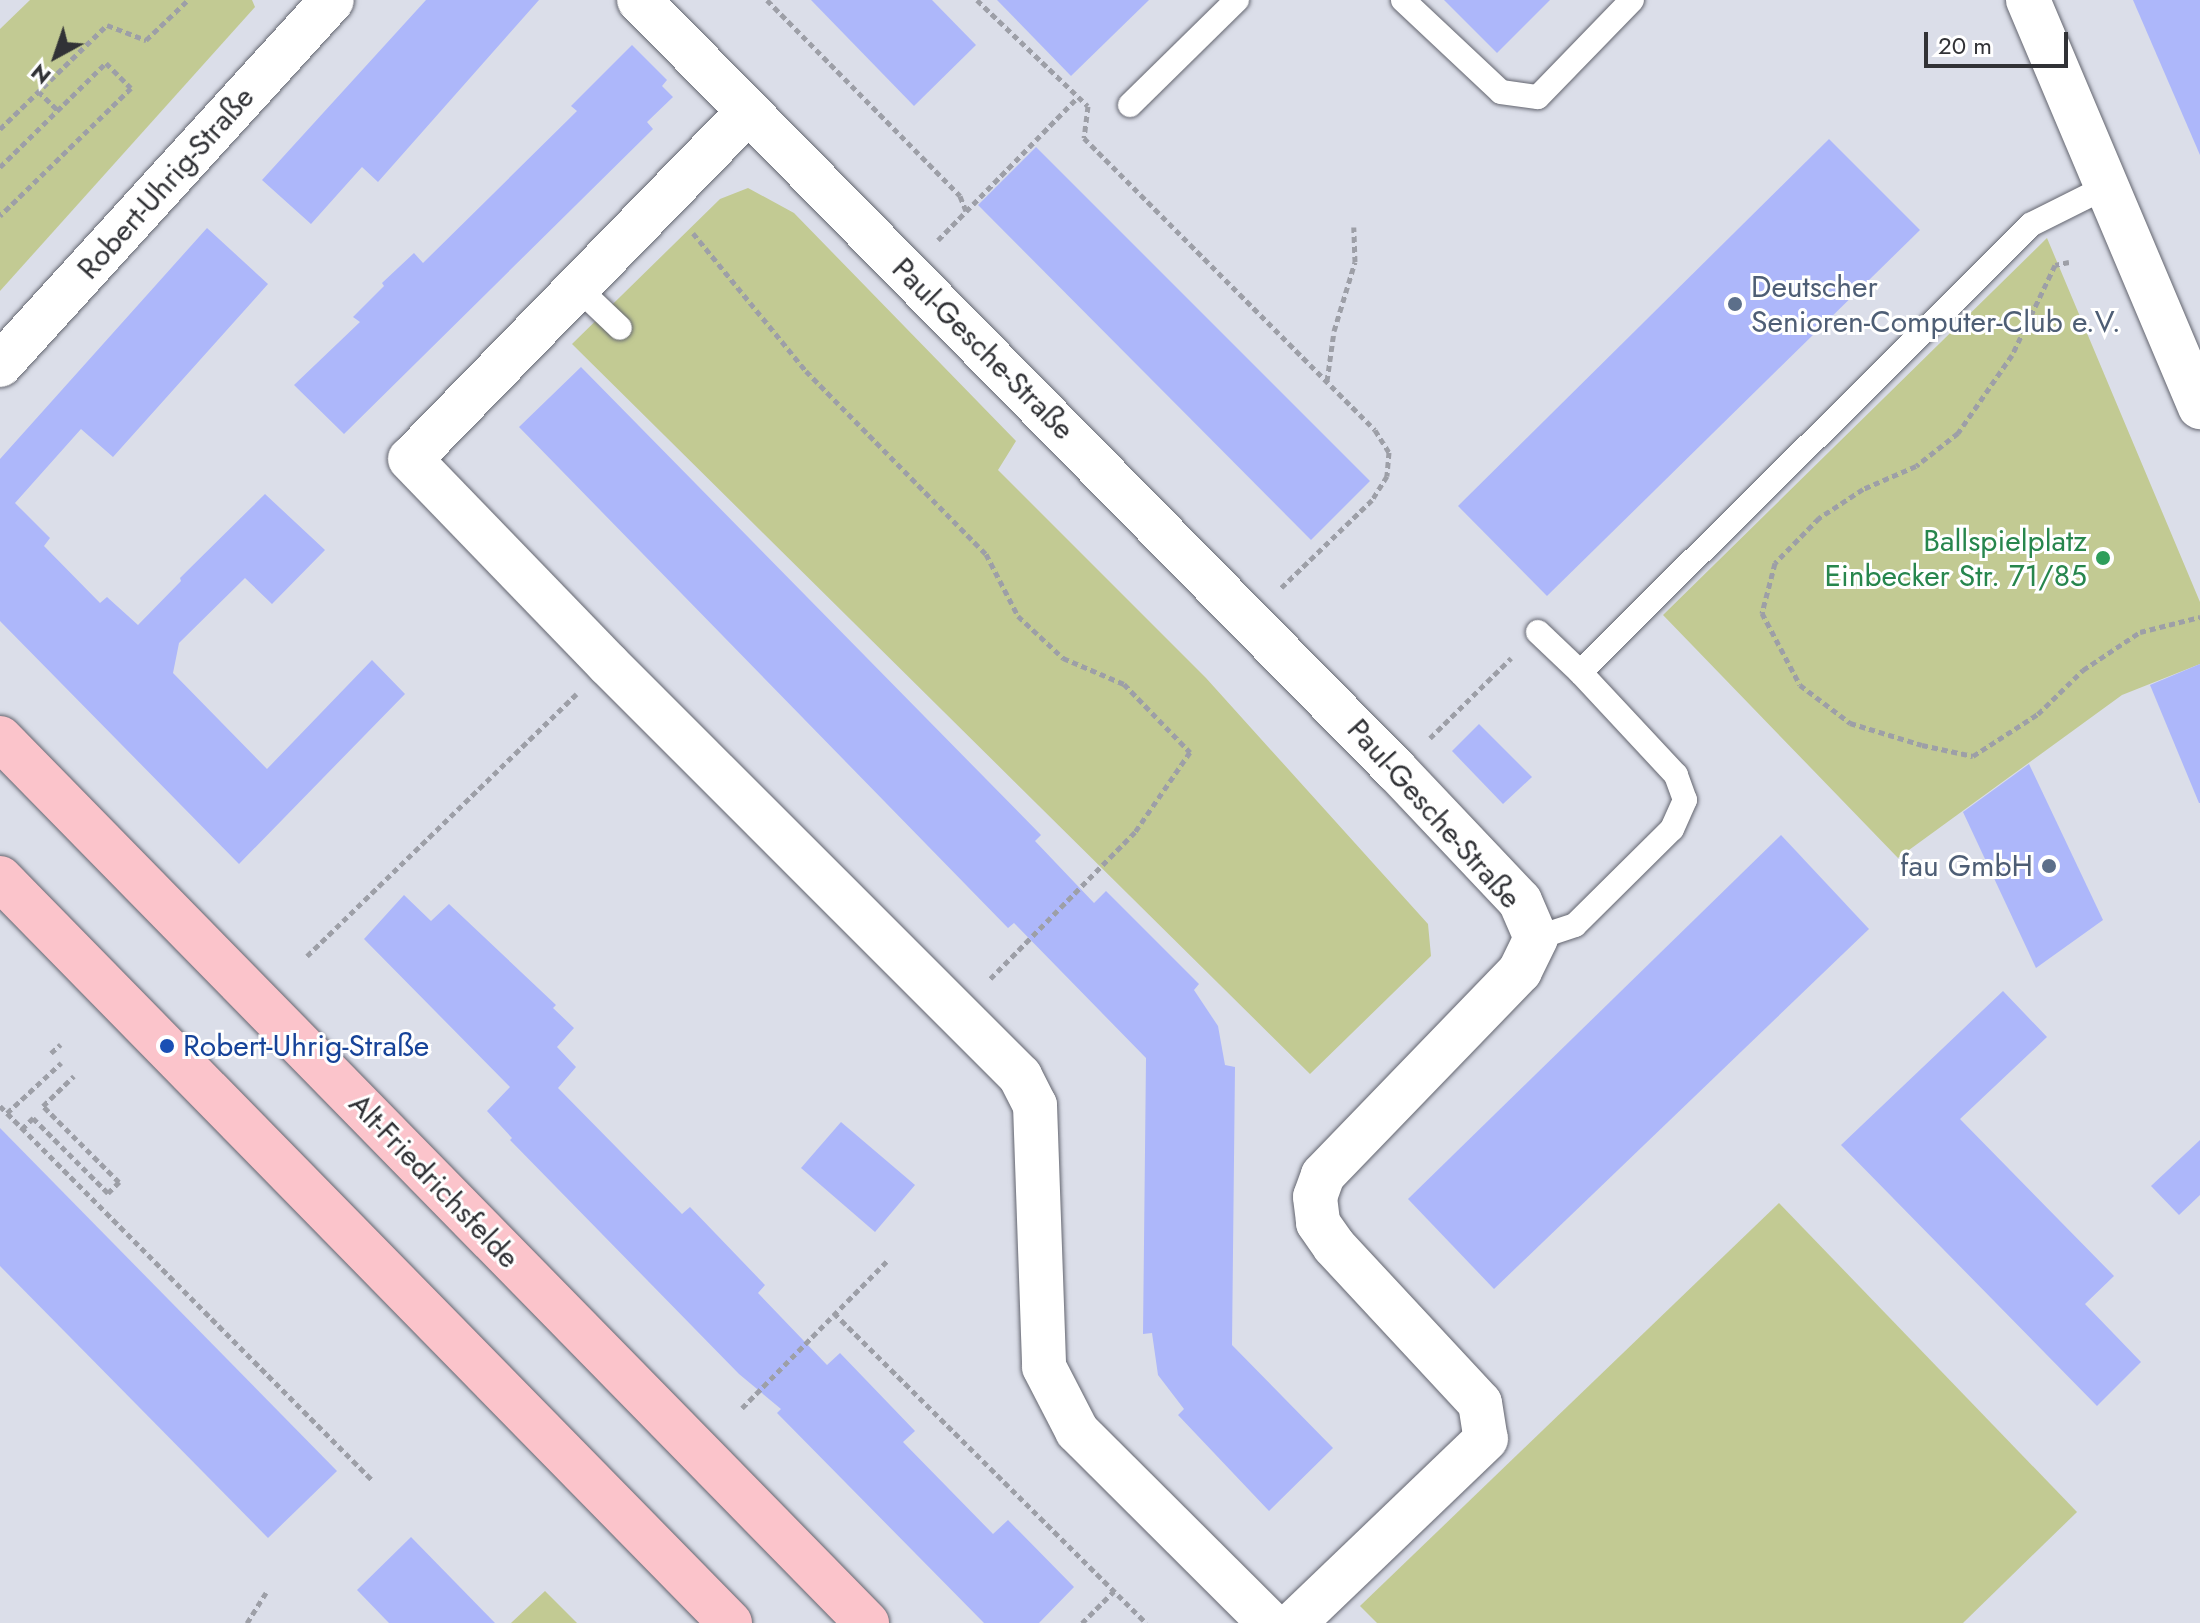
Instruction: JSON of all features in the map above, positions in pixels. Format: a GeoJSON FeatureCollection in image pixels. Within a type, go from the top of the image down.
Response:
{"type":"FeatureCollection","features":[{"type":"Feature","properties":{"kind":"main road","name":"Alt-Friedrichsfelde"},"geometry":{"type":"LineString","coordinates":[[0,738],[867,1623]]}},
{"type":"Feature","properties":{"kind":"main road"},"geometry":{"type":"LineString","coordinates":[[0,878],[730,1623]]}},
{"type":"Feature","properties":{"kind":"street","name":"Robert-Uhrig-Straße"},"geometry":{"type":"LineString","coordinates":[[0,365],[332,0]]}},
{"type":"Feature","properties":{"kind":"street","name":"Paul-Gesche-Straße"},"geometry":{"type":"LineString","coordinates":[[639,0],[1397,771],[1520,901],[1536,938],[1520,971],[1323,1175],[1315,1197],[1318,1223],[1334,1246],[1480,1403],[1486,1439],[1294,1623]]}},
{"type":"Feature","properties":{"kind":"street"},"geometry":{"type":"LineString","coordinates":[[2028,0],[2200,407]]}},
{"type":"Feature","properties":{"kind":"street"},"geometry":{"type":"LineString","coordinates":[[748,112],[410,459],[608,664],[1020,1076],[1035,1105],[1044,1367],[1077,1431],[1270,1623]]}},
{"type":"Feature","properties":{"kind":"lane"},"geometry":{"type":"LineString","coordinates":[[1130,105],[1237,0]]}},
{"type":"Feature","properties":{"kind":"lane"},"geometry":{"type":"LineString","coordinates":[[1403,0],[1501,92],[1538,97],[1632,0]]}},
{"type":"Feature","properties":{"kind":"lane"},"geometry":{"type":"LineString","coordinates":[[1580,672],[2032,224],[2108,186]]}},
{"type":"Feature","properties":{"kind":"lane"},"geometry":{"type":"LineString","coordinates":[[577,287],[620,328]]}},
{"type":"Feature","properties":{"kind":"lane"},"geometry":{"type":"LineString","coordinates":[[1536,938],[1575,925],[1672,829],[1685,800],[1676,775],[1580,672],[1538,632]]}},
{"type":"Feature","properties":{"kind":"path"},"geometry":{"type":"LineString","coordinates":[[0,129],[107,25],[146,40],[188,0]]}},
{"type":"Feature","properties":{"kind":"path"},"geometry":{"type":"LineString","coordinates":[[767,0],[960,196],[966,211]]}},
{"type":"Feature","properties":{"kind":"path"},"geometry":{"type":"LineString","coordinates":[[977,0],[1088,106],[1084,138],[1375,430],[1389,452],[1387,476],[1372,500],[1250,619]]}},
{"type":"Feature","properties":{"kind":"path"},"geometry":{"type":"LineString","coordinates":[[0,167],[106,63],[131,88],[0,216]]}},
{"type":"Feature","properties":{"kind":"path"},"geometry":{"type":"LineString","coordinates":[[38,91],[58,110]]}},
{"type":"Feature","properties":{"kind":"path"},"geometry":{"type":"LineString","coordinates":[[975,200],[1078,97]]}},
{"type":"Feature","properties":{"kind":"path"},"geometry":{"type":"LineString","coordinates":[[661,200],[708,248],[806,371],[986,554],[1018,616],[1063,658],[1124,684],[1190,752],[1135,832],[1048,917],[958,1013]]}},
{"type":"Feature","properties":{"kind":"path"},"geometry":{"type":"LineString","coordinates":[[1327,382],[1334,331],[1355,262],[1354,227]]}},
{"type":"Feature","properties":{"kind":"path"},"geometry":{"type":"LineString","coordinates":[[2069,262],[2055,265],[2012,355],[1958,433],[1916,466],[1863,489],[1819,518],[1775,563],[1762,613],[1800,685],[1850,723],[1922,745],[1973,756],[2038,714],[2083,670],[2140,632],[2200,617]]}},
{"type":"Feature","properties":{"kind":"path"},"geometry":{"type":"LineString","coordinates":[[1397,771],[1538,632]]}},
{"type":"Feature","properties":{"kind":"path"},"geometry":{"type":"LineString","coordinates":[[307,956],[608,664]]}},
{"type":"Feature","properties":{"kind":"path"},"geometry":{"type":"LineString","coordinates":[[51,1053],[61,1044]]}},
{"type":"Feature","properties":{"kind":"path"},"geometry":{"type":"LineString","coordinates":[[7,1113],[61,1063]]}},
{"type":"Feature","properties":{"kind":"path"},"geometry":{"type":"LineString","coordinates":[[22,1129],[33,1118],[108,1193],[119,1182],[43,1106],[74,1076]]}},
{"type":"Feature","properties":{"kind":"path"},"geometry":{"type":"LineString","coordinates":[[0,1106],[373,1481]]}},
{"type":"Feature","properties":{"kind":"path"},"geometry":{"type":"LineString","coordinates":[[742,1408],[888,1260]]}},
{"type":"Feature","properties":{"kind":"path"},"geometry":{"type":"LineString","coordinates":[[834,1313],[1146,1623]]}},
{"type":"Feature","properties":{"kind":"path"},"geometry":{"type":"LineString","coordinates":[[1082,1623],[1114,1591]]}},
{"type":"Feature","properties":{"kind":"path"},"geometry":{"type":"LineString","coordinates":[[247,1623],[266,1592]]}},
{"type":"Feature","properties":{"kind":"green space"},"geometry":{"type":"Polygon","coordinates":[[[30,0],[252,0],[255,7],[0,291],[0,29],[30,0]]]}},
{"type":"Feature","properties":{"kind":"green space"},"geometry":{"type":"Polygon","coordinates":[[[748,188],[794,213],[1016,441],[998,470],[1206,678],[1428,924],[1431,956],[1310,1074],[572,344],[720,199],[748,188]]]}},
{"type":"Feature","properties":{"kind":"green space"},"geometry":{"type":"Polygon","coordinates":[[[2047,238],[2200,602],[2200,664],[2122,695],[1898,858],[1663,615],[2047,238]]]}},
{"type":"Feature","properties":{"kind":"green space"},"geometry":{"type":"Polygon","coordinates":[[[1779,1203],[2077,1512],[1963,1623],[1377,1623],[1360,1606],[1779,1203]]]}},
{"type":"Feature","properties":{"kind":"green space"},"geometry":{"type":"Polygon","coordinates":[[[545,1591],[577,1623],[511,1623],[545,1591]]]}},
{"type":"Feature","properties":{"kind":"building"},"geometry":{"type":"Polygon","coordinates":[[[426,0],[539,0],[378,182],[362,167],[311,224],[262,180],[426,0]]]}},
{"type":"Feature","properties":{"kind":"building"},"geometry":{"type":"Polygon","coordinates":[[[811,0],[932,0],[976,45],[914,106],[811,0]]]}},
{"type":"Feature","properties":{"kind":"building"},"geometry":{"type":"Polygon","coordinates":[[[997,0],[1149,0],[1071,76],[997,0]]]}},
{"type":"Feature","properties":{"kind":"building"},"geometry":{"type":"Polygon","coordinates":[[[1444,0],[1550,0],[1497,53],[1444,0]]]}},
{"type":"Feature","properties":{"kind":"building"},"geometry":{"type":"Polygon","coordinates":[[[2133,0],[2200,0],[2200,155],[2133,0]]]}},
{"type":"Feature","properties":{"kind":"building"},"geometry":{"type":"Polygon","coordinates":[[[632,45],[667,80],[662,86],[673,97],[647,122],[653,129],[344,434],[294,385],[360,322],[353,317],[384,286],[382,283],[414,253],[423,263],[577,111],[571,106],[632,45]]]}},
{"type":"Feature","properties":{"kind":"building"},"geometry":{"type":"Polygon","coordinates":[[[1829,139],[1920,230],[1547,596],[1458,506],[1829,139]]]}},
{"type":"Feature","properties":{"kind":"building"},"geometry":{"type":"Polygon","coordinates":[[[1036,147],[1370,481],[1311,540],[978,205],[1036,147]]]}},
{"type":"Feature","properties":{"kind":"building"},"geometry":{"type":"Polygon","coordinates":[[[207,228],[268,284],[113,457],[81,429],[15,503],[50,538],[44,546],[100,603],[107,597],[138,625],[181,581],[180,578],[265,494],[325,550],[272,604],[245,578],[179,643],[173,673],[267,769],[372,660],[405,694],[239,864],[0,621],[0,459],[207,228]]]}},
{"type":"Feature","properties":{"kind":"building"},"geometry":{"type":"Polygon","coordinates":[[[581,367],[1041,835],[1035,841],[1094,903],[1106,891],[1199,984],[1194,990],[1218,1026],[1225,1065],[1235,1067],[1232,1345],[1333,1448],[1269,1511],[1178,1415],[1184,1409],[1158,1375],[1152,1333],[1143,1334],[1146,1058],[1014,923],[1008,928],[519,427],[581,367]]]}},
{"type":"Feature","properties":{"kind":"building"},"geometry":{"type":"Polygon","coordinates":[[[2200,664],[2200,803],[2199,803],[2150,685],[2200,664]]]}},
{"type":"Feature","properties":{"kind":"building"},"geometry":{"type":"Polygon","coordinates":[[[1479,724],[1532,777],[1503,804],[1452,751],[1479,724]]]}},
{"type":"Feature","properties":{"kind":"building"},"geometry":{"type":"Polygon","coordinates":[[[2029,764],[2103,920],[2036,968],[1963,812],[2029,764]]]}},
{"type":"Feature","properties":{"kind":"building"},"geometry":{"type":"Polygon","coordinates":[[[1781,835],[1869,929],[1494,1289],[1408,1199],[1781,835]]]}},
{"type":"Feature","properties":{"kind":"building"},"geometry":{"type":"Polygon","coordinates":[[[404,895],[431,921],[449,904],[556,1005],[553,1008],[574,1028],[557,1047],[576,1067],[558,1088],[682,1214],[690,1207],[765,1285],[758,1293],[827,1365],[840,1353],[915,1431],[903,1442],[993,1534],[1008,1520],[1074,1587],[1039,1623],[984,1623],[777,1413],[781,1409],[739,1374],[510,1140],[512,1138],[487,1111],[510,1087],[364,939],[404,895]]]}},
{"type":"Feature","properties":{"kind":"building"},"geometry":{"type":"Polygon","coordinates":[[[2003,991],[2047,1037],[1960,1119],[2114,1276],[2085,1304],[2141,1362],[2097,1406],[1841,1145],[2003,991]]]}},
{"type":"Feature","properties":{"kind":"building"},"geometry":{"type":"Polygon","coordinates":[[[841,1122],[915,1185],[875,1232],[801,1168],[841,1122]]]}},
{"type":"Feature","properties":{"kind":"building"},"geometry":{"type":"Polygon","coordinates":[[[0,1128],[337,1471],[268,1538],[0,1266],[0,1128]]]}},
{"type":"Feature","properties":{"kind":"building"},"geometry":{"type":"Polygon","coordinates":[[[2200,1140],[2200,1195],[2179,1215],[2151,1186],[2200,1140]]]}},
{"type":"Feature","properties":{"kind":"building"},"geometry":{"type":"Polygon","coordinates":[[[411,1537],[495,1623],[389,1623],[357,1590],[411,1537]]]}},
{"type":"Feature","properties":{"kind":"place","name":"Deutscher Senioren-Computer-Club e.V."},"geometry":{"type":"Point","coordinates":[1735,304]}},
{"type":"Feature","properties":{"kind":"place","name":"Ballspielplatz Einbecker Str. 71/85"},"geometry":{"type":"Point","coordinates":[2103,558]}},
{"type":"Feature","properties":{"kind":"place","name":"fau GmbH"},"geometry":{"type":"Point","coordinates":[2049,866]}},
{"type":"Feature","properties":{"kind":"place","name":"Robert-Uhrig-Straße"},"geometry":{"type":"Point","coordinates":[167,1046]}}]}
